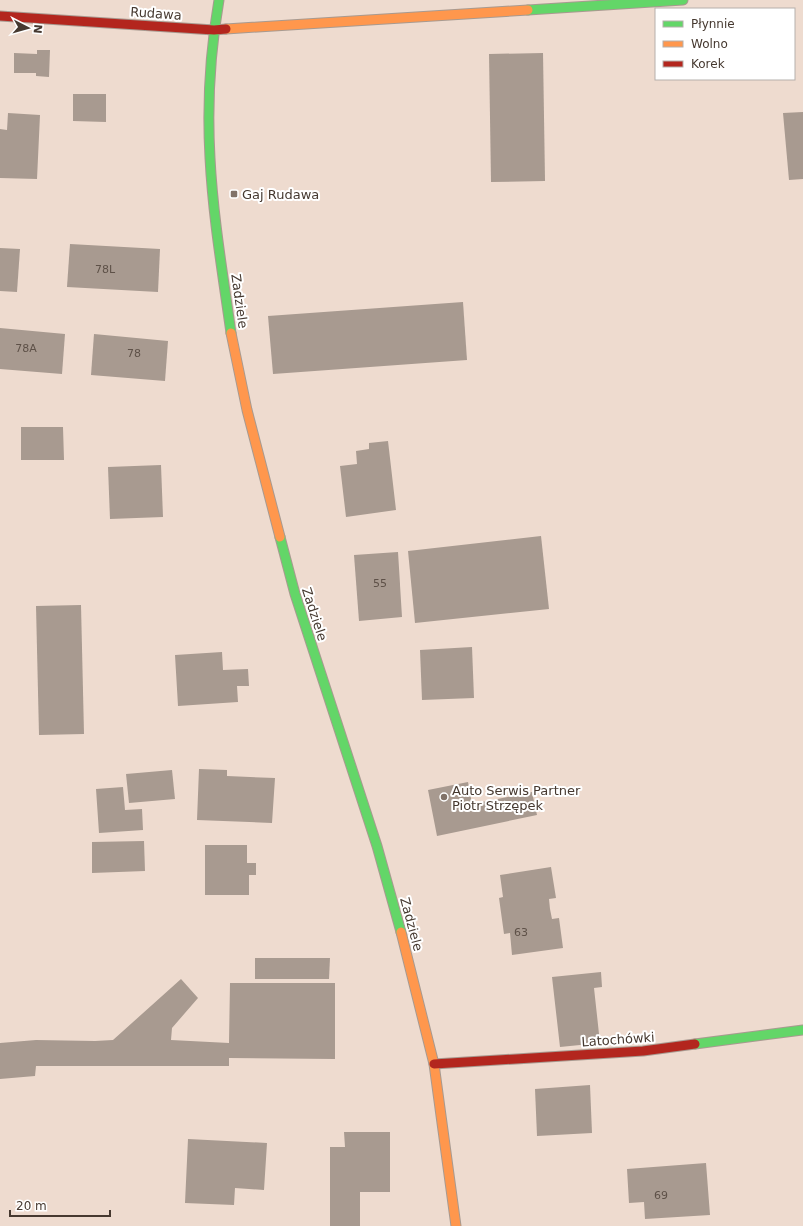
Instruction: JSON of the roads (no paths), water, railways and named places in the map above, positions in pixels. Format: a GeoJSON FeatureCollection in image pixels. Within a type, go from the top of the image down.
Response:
{"type":"FeatureCollection","features":[{"type":"Feature","properties":{"kind":"street","name":"Zadziele"},"geometry":{"type":"LineString","coordinates":[[220,0],[214,30],[209,104],[210,158],[217,234],[232,338],[247,410],[294,594],[370,824],[401,930],[434,1064],[456,1226]]}},
{"type":"Feature","properties":{"kind":"street","name":"Rudawa"},"geometry":{"type":"LineString","coordinates":[[0,16],[214,30],[683,0]]}},
{"type":"Feature","properties":{"kind":"street","name":"Latochówki"},"geometry":{"type":"LineString","coordinates":[[434,1064],[643,1051],[803,1030]]}},
{"type":"Feature","properties":{"kind":"place","name":"Gaj Rudawa"},"geometry":{"type":"Point","coordinates":[234,194]}},
{"type":"Feature","properties":{"kind":"place","name":"Auto Serwis Partner Piotr Strzępek"},"geometry":{"type":"Point","coordinates":[444,797]}}]}
